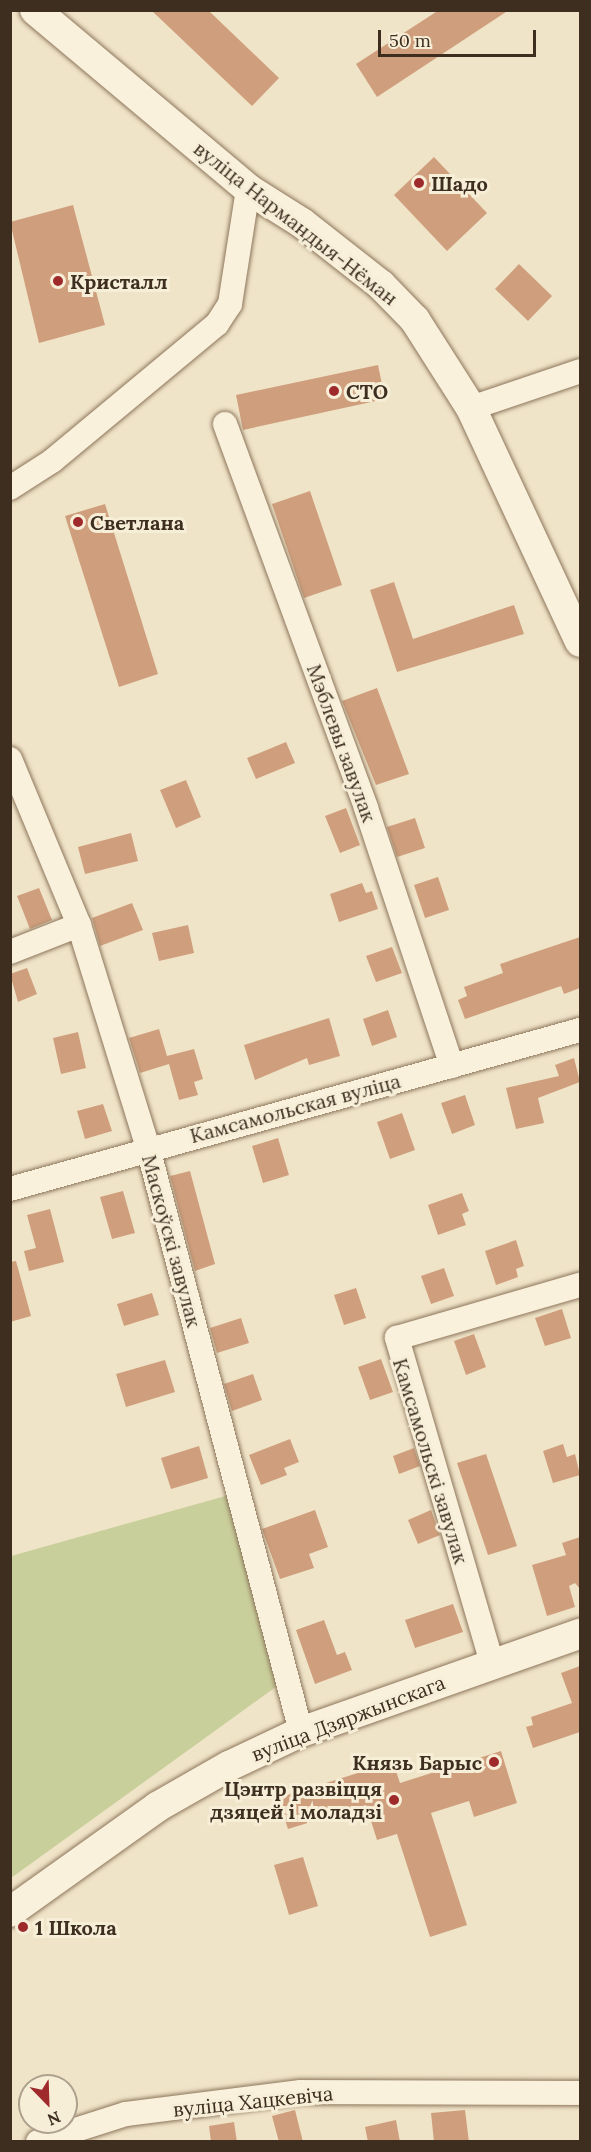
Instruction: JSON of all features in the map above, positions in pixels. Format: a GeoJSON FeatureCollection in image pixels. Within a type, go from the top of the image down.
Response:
{"type":"FeatureCollection","features":[{"type":"Feature","properties":{"kind":"street","name":"вуліца Нармандыя-Нёман"},"geometry":{"type":"LineString","coordinates":[[35,10],[248,189],[302,223],[381,285],[415,320],[471,408],[580,642]]}},
{"type":"Feature","properties":{"kind":"street"},"geometry":{"type":"LineString","coordinates":[[10,488],[52,461],[217,324],[230,304],[248,189]]}},
{"type":"Feature","properties":{"kind":"street"},"geometry":{"type":"LineString","coordinates":[[471,408],[580,371]]}},
{"type":"Feature","properties":{"kind":"street","name":"Мэблевы завулак"},"geometry":{"type":"LineString","coordinates":[[225,424],[366,808],[452,1066]]}},
{"type":"Feature","properties":{"kind":"street","name":"Маскоўскі завулак"},"geometry":{"type":"LineString","coordinates":[[10,759],[79,925],[148,1149],[302,1732]]}},
{"type":"Feature","properties":{"kind":"street"},"geometry":{"type":"LineString","coordinates":[[10,952],[79,925]]}},
{"type":"Feature","properties":{"kind":"street","name":"Камсамольская вуліца"},"geometry":{"type":"LineString","coordinates":[[10,1189],[580,1030]]}},
{"type":"Feature","properties":{"kind":"street","name":"Камсамольскі завулак"},"geometry":{"type":"LineString","coordinates":[[492,1663],[397,1338],[580,1285]]}},
{"type":"Feature","properties":{"kind":"street","name":"вуліца Дзяржынскага"},"geometry":{"type":"LineString","coordinates":[[10,1912],[157,1807],[302,1732],[492,1663],[580,1634]]}},
{"type":"Feature","properties":{"kind":"street","name":"вуліца Хацкевіча"},"geometry":{"type":"LineString","coordinates":[[38,2142],[126,2114],[301,2092],[580,2093]]}},
{"type":"Feature","properties":{"kind":"green space"},"geometry":{"type":"Polygon","coordinates":[[[229,1495],[280,1684],[11,1878],[11,1556],[229,1495]]]}},
{"type":"Feature","properties":{"kind":"building"},"geometry":{"type":"Polygon","coordinates":[[[151,10],[208,10],[279,78],[252,106],[151,10]]]}},
{"type":"Feature","properties":{"kind":"building"},"geometry":{"type":"Polygon","coordinates":[[[439,10],[509,10],[377,97],[356,64],[439,10]]]}},
{"type":"Feature","properties":{"kind":"building"},"geometry":{"type":"Polygon","coordinates":[[[434,157],[487,213],[447,251],[394,195],[434,157]]]}},
{"type":"Feature","properties":{"kind":"building","name":"Кристалл"},"geometry":{"type":"Polygon","coordinates":[[[73,205],[105,325],[39,343],[10,222],[73,205]]]}},
{"type":"Feature","properties":{"kind":"building"},"geometry":{"type":"Polygon","coordinates":[[[519,264],[552,296],[528,321],[495,289],[519,264]]]}},
{"type":"Feature","properties":{"kind":"building"},"geometry":{"type":"Polygon","coordinates":[[[378,365],[385,399],[243,430],[236,395],[378,365]]]}},
{"type":"Feature","properties":{"kind":"building"},"geometry":{"type":"Polygon","coordinates":[[[310,491],[342,585],[304,598],[272,504],[310,491]]]}},
{"type":"Feature","properties":{"kind":"building"},"geometry":{"type":"Polygon","coordinates":[[[105,504],[158,674],[119,687],[65,516],[105,504]]]}},
{"type":"Feature","properties":{"kind":"building"},"geometry":{"type":"Polygon","coordinates":[[[394,582],[413,639],[514,605],[524,634],[397,672],[370,590],[394,582]]]}},
{"type":"Feature","properties":{"kind":"building"},"geometry":{"type":"Polygon","coordinates":[[[377,688],[409,774],[376,785],[342,701],[377,688]]]}},
{"type":"Feature","properties":{"kind":"building"},"geometry":{"type":"Polygon","coordinates":[[[286,742],[295,763],[256,779],[247,758],[286,742]]]}},
{"type":"Feature","properties":{"kind":"building"},"geometry":{"type":"Polygon","coordinates":[[[186,780],[201,817],[176,828],[160,790],[186,780]]]}},
{"type":"Feature","properties":{"kind":"building"},"geometry":{"type":"Polygon","coordinates":[[[346,808],[360,845],[340,853],[325,816],[346,808]]]}},
{"type":"Feature","properties":{"kind":"building"},"geometry":{"type":"Polygon","coordinates":[[[415,818],[425,848],[397,857],[387,827],[415,818]]]}},
{"type":"Feature","properties":{"kind":"building"},"geometry":{"type":"Polygon","coordinates":[[[131,833],[138,861],[85,874],[78,847],[131,833]]]}},
{"type":"Feature","properties":{"kind":"building"},"geometry":{"type":"Polygon","coordinates":[[[438,877],[449,910],[425,918],[414,885],[438,877]]]}},
{"type":"Feature","properties":{"kind":"building"},"geometry":{"type":"Polygon","coordinates":[[[362,883],[366,893],[372,891],[378,909],[339,922],[330,894],[362,883]]]}},
{"type":"Feature","properties":{"kind":"building"},"geometry":{"type":"Polygon","coordinates":[[[39,888],[52,920],[30,929],[17,896],[39,888]]]}},
{"type":"Feature","properties":{"kind":"building"},"geometry":{"type":"Polygon","coordinates":[[[132,903],[143,930],[100,946],[92,918],[132,903]]]}},
{"type":"Feature","properties":{"kind":"building"},"geometry":{"type":"Polygon","coordinates":[[[188,925],[194,953],[159,961],[152,933],[188,925]]]}},
{"type":"Feature","properties":{"kind":"building"},"geometry":{"type":"Polygon","coordinates":[[[580,937],[580,988],[564,994],[561,986],[465,1019],[458,1000],[467,996],[464,987],[503,973],[500,964],[580,937]]]}},
{"type":"Feature","properties":{"kind":"building"},"geometry":{"type":"Polygon","coordinates":[[[392,947],[402,973],[376,982],[366,956],[392,947]]]}},
{"type":"Feature","properties":{"kind":"building"},"geometry":{"type":"Polygon","coordinates":[[[27,968],[37,994],[18,1002],[10,974],[27,968]]]}},
{"type":"Feature","properties":{"kind":"building"},"geometry":{"type":"Polygon","coordinates":[[[388,1010],[397,1037],[372,1046],[363,1019],[388,1010]]]}},
{"type":"Feature","properties":{"kind":"building"},"geometry":{"type":"Polygon","coordinates":[[[329,1018],[340,1056],[309,1065],[307,1058],[255,1080],[244,1045],[329,1018]]]}},
{"type":"Feature","properties":{"kind":"building"},"geometry":{"type":"Polygon","coordinates":[[[159,1029],[167,1056],[194,1049],[203,1079],[194,1082],[198,1095],[179,1100],[169,1064],[140,1073],[129,1038],[159,1029]]]}},
{"type":"Feature","properties":{"kind":"building"},"geometry":{"type":"Polygon","coordinates":[[[78,1032],[86,1068],[61,1074],[53,1038],[78,1032]]]}},
{"type":"Feature","properties":{"kind":"building"},"geometry":{"type":"Polygon","coordinates":[[[574,1058],[580,1082],[538,1098],[544,1123],[516,1129],[506,1088],[559,1076],[555,1065],[574,1058]]]}},
{"type":"Feature","properties":{"kind":"building"},"geometry":{"type":"Polygon","coordinates":[[[465,1095],[475,1125],[452,1134],[441,1103],[465,1095]]]}},
{"type":"Feature","properties":{"kind":"building"},"geometry":{"type":"Polygon","coordinates":[[[103,1104],[112,1131],[85,1139],[77,1111],[103,1104]]]}},
{"type":"Feature","properties":{"kind":"building"},"geometry":{"type":"Polygon","coordinates":[[[402,1113],[415,1150],[390,1159],[377,1122],[402,1113]]]}},
{"type":"Feature","properties":{"kind":"building"},"geometry":{"type":"Polygon","coordinates":[[[278,1138],[289,1175],[263,1183],[252,1146],[278,1138]]]}},
{"type":"Feature","properties":{"kind":"building"},"geometry":{"type":"Polygon","coordinates":[[[190,1171],[215,1264],[195,1271],[170,1176],[190,1171]]]}},
{"type":"Feature","properties":{"kind":"building"},"geometry":{"type":"Polygon","coordinates":[[[123,1191],[135,1233],[112,1239],[100,1197],[123,1191]]]}},
{"type":"Feature","properties":{"kind":"building"},"geometry":{"type":"Polygon","coordinates":[[[462,1193],[469,1211],[462,1214],[466,1225],[438,1235],[428,1205],[462,1193]]]}},
{"type":"Feature","properties":{"kind":"building"},"geometry":{"type":"Polygon","coordinates":[[[50,1209],[64,1262],[29,1271],[24,1251],[36,1248],[27,1215],[50,1209]]]}},
{"type":"Feature","properties":{"kind":"building"},"geometry":{"type":"Polygon","coordinates":[[[516,1240],[524,1266],[516,1269],[518,1277],[496,1285],[485,1251],[516,1240]]]}},
{"type":"Feature","properties":{"kind":"building"},"geometry":{"type":"Polygon","coordinates":[[[16,1261],[31,1316],[10,1322],[10,1262],[16,1261]]]}},
{"type":"Feature","properties":{"kind":"building"},"geometry":{"type":"Polygon","coordinates":[[[444,1268],[454,1296],[431,1304],[421,1276],[444,1268]]]}},
{"type":"Feature","properties":{"kind":"building"},"geometry":{"type":"Polygon","coordinates":[[[356,1288],[366,1318],[344,1325],[334,1295],[356,1288]]]}},
{"type":"Feature","properties":{"kind":"building"},"geometry":{"type":"Polygon","coordinates":[[[152,1293],[159,1315],[124,1326],[117,1304],[152,1293]]]}},
{"type":"Feature","properties":{"kind":"building"},"geometry":{"type":"Polygon","coordinates":[[[562,1309],[571,1338],[545,1346],[535,1318],[562,1309]]]}},
{"type":"Feature","properties":{"kind":"building"},"geometry":{"type":"Polygon","coordinates":[[[241,1318],[249,1343],[217,1353],[210,1328],[241,1318]]]}},
{"type":"Feature","properties":{"kind":"building"},"geometry":{"type":"Polygon","coordinates":[[[474,1334],[486,1367],[466,1375],[454,1341],[474,1334]]]}},
{"type":"Feature","properties":{"kind":"building"},"geometry":{"type":"Polygon","coordinates":[[[381,1359],[393,1392],[370,1400],[358,1367],[381,1359]]]}},
{"type":"Feature","properties":{"kind":"building"},"geometry":{"type":"Polygon","coordinates":[[[165,1360],[175,1392],[126,1407],[116,1374],[165,1360]]]}},
{"type":"Feature","properties":{"kind":"building"},"geometry":{"type":"Polygon","coordinates":[[[253,1374],[262,1400],[232,1411],[224,1384],[253,1374]]]}},
{"type":"Feature","properties":{"kind":"building"},"geometry":{"type":"Polygon","coordinates":[[[290,1439],[299,1462],[284,1468],[287,1475],[261,1485],[249,1455],[290,1439]]]}},
{"type":"Feature","properties":{"kind":"building"},"geometry":{"type":"Polygon","coordinates":[[[563,1444],[567,1457],[575,1454],[580,1475],[553,1483],[543,1451],[563,1444]]]}},
{"type":"Feature","properties":{"kind":"building"},"geometry":{"type":"Polygon","coordinates":[[[199,1446],[208,1478],[171,1489],[161,1458],[199,1446]]]}},
{"type":"Feature","properties":{"kind":"building"},"geometry":{"type":"Polygon","coordinates":[[[414,1448],[420,1466],[399,1474],[393,1456],[414,1448]]]}},
{"type":"Feature","properties":{"kind":"building"},"geometry":{"type":"Polygon","coordinates":[[[486,1454],[517,1546],[488,1555],[457,1463],[486,1454]]]}},
{"type":"Feature","properties":{"kind":"building"},"geometry":{"type":"Polygon","coordinates":[[[315,1510],[328,1547],[309,1554],[314,1568],[280,1579],[262,1529],[315,1510]]]}},
{"type":"Feature","properties":{"kind":"building"},"geometry":{"type":"Polygon","coordinates":[[[431,1510],[440,1535],[418,1544],[408,1520],[431,1510]]]}},
{"type":"Feature","properties":{"kind":"building"},"geometry":{"type":"Polygon","coordinates":[[[580,1537],[580,1589],[575,1583],[569,1586],[575,1607],[547,1616],[532,1565],[566,1555],[562,1543],[580,1537]]]}},
{"type":"Feature","properties":{"kind":"building"},"geometry":{"type":"Polygon","coordinates":[[[453,1604],[463,1632],[415,1648],[405,1620],[453,1604]]]}},
{"type":"Feature","properties":{"kind":"building"},"geometry":{"type":"Polygon","coordinates":[[[324,1620],[337,1655],[345,1652],[352,1670],[315,1684],[296,1630],[324,1620]]]}},
{"type":"Feature","properties":{"kind":"building"},"geometry":{"type":"Polygon","coordinates":[[[580,1666],[580,1732],[533,1748],[526,1727],[533,1725],[531,1717],[572,1703],[561,1673],[580,1666]]]}},
{"type":"Feature","properties":{"kind":"building"},"geometry":{"type":"Polygon","coordinates":[[[501,1751],[517,1803],[474,1817],[469,1801],[431,1813],[467,1925],[430,1937],[397,1834],[377,1840],[366,1805],[288,1829],[278,1798],[393,1762],[400,1783],[501,1751]]]}},
{"type":"Feature","properties":{"kind":"building"},"geometry":{"type":"Polygon","coordinates":[[[303,1857],[318,1906],[289,1915],[274,1865],[303,1857]]]}},
{"type":"Feature","properties":{"kind":"building"},"geometry":{"type":"Polygon","coordinates":[[[295,2110],[303,2142],[279,2142],[272,2116],[295,2110]]]}},
{"type":"Feature","properties":{"kind":"building"},"geometry":{"type":"Polygon","coordinates":[[[465,2110],[469,2142],[434,2142],[431,2113],[465,2110]]]}},
{"type":"Feature","properties":{"kind":"building"},"geometry":{"type":"Polygon","coordinates":[[[396,2120],[400,2142],[368,2142],[365,2127],[396,2120]]]}},
{"type":"Feature","properties":{"kind":"building"},"geometry":{"type":"Polygon","coordinates":[[[234,2122],[237,2142],[211,2142],[209,2126],[234,2122]]]}},
{"type":"Feature","properties":{"kind":"place","name":"Шадо"},"geometry":{"type":"Point","coordinates":[419,183]}},
{"type":"Feature","properties":{"kind":"place","name":"Кристалл"},"geometry":{"type":"Point","coordinates":[58,281]}},
{"type":"Feature","properties":{"kind":"place","name":"СТО"},"geometry":{"type":"Point","coordinates":[334,391]}},
{"type":"Feature","properties":{"kind":"place","name":"Светлана"},"geometry":{"type":"Point","coordinates":[78,522]}},
{"type":"Feature","properties":{"kind":"place","name":"Князь Барыс"},"geometry":{"type":"Point","coordinates":[494,1762]}},
{"type":"Feature","properties":{"kind":"place","name":"Цэнтр развіцця дзяцей і моладзі"},"geometry":{"type":"Point","coordinates":[394,1800]}},
{"type":"Feature","properties":{"kind":"place","name":"1 Школа"},"geometry":{"type":"Point","coordinates":[23,1927]}}]}
